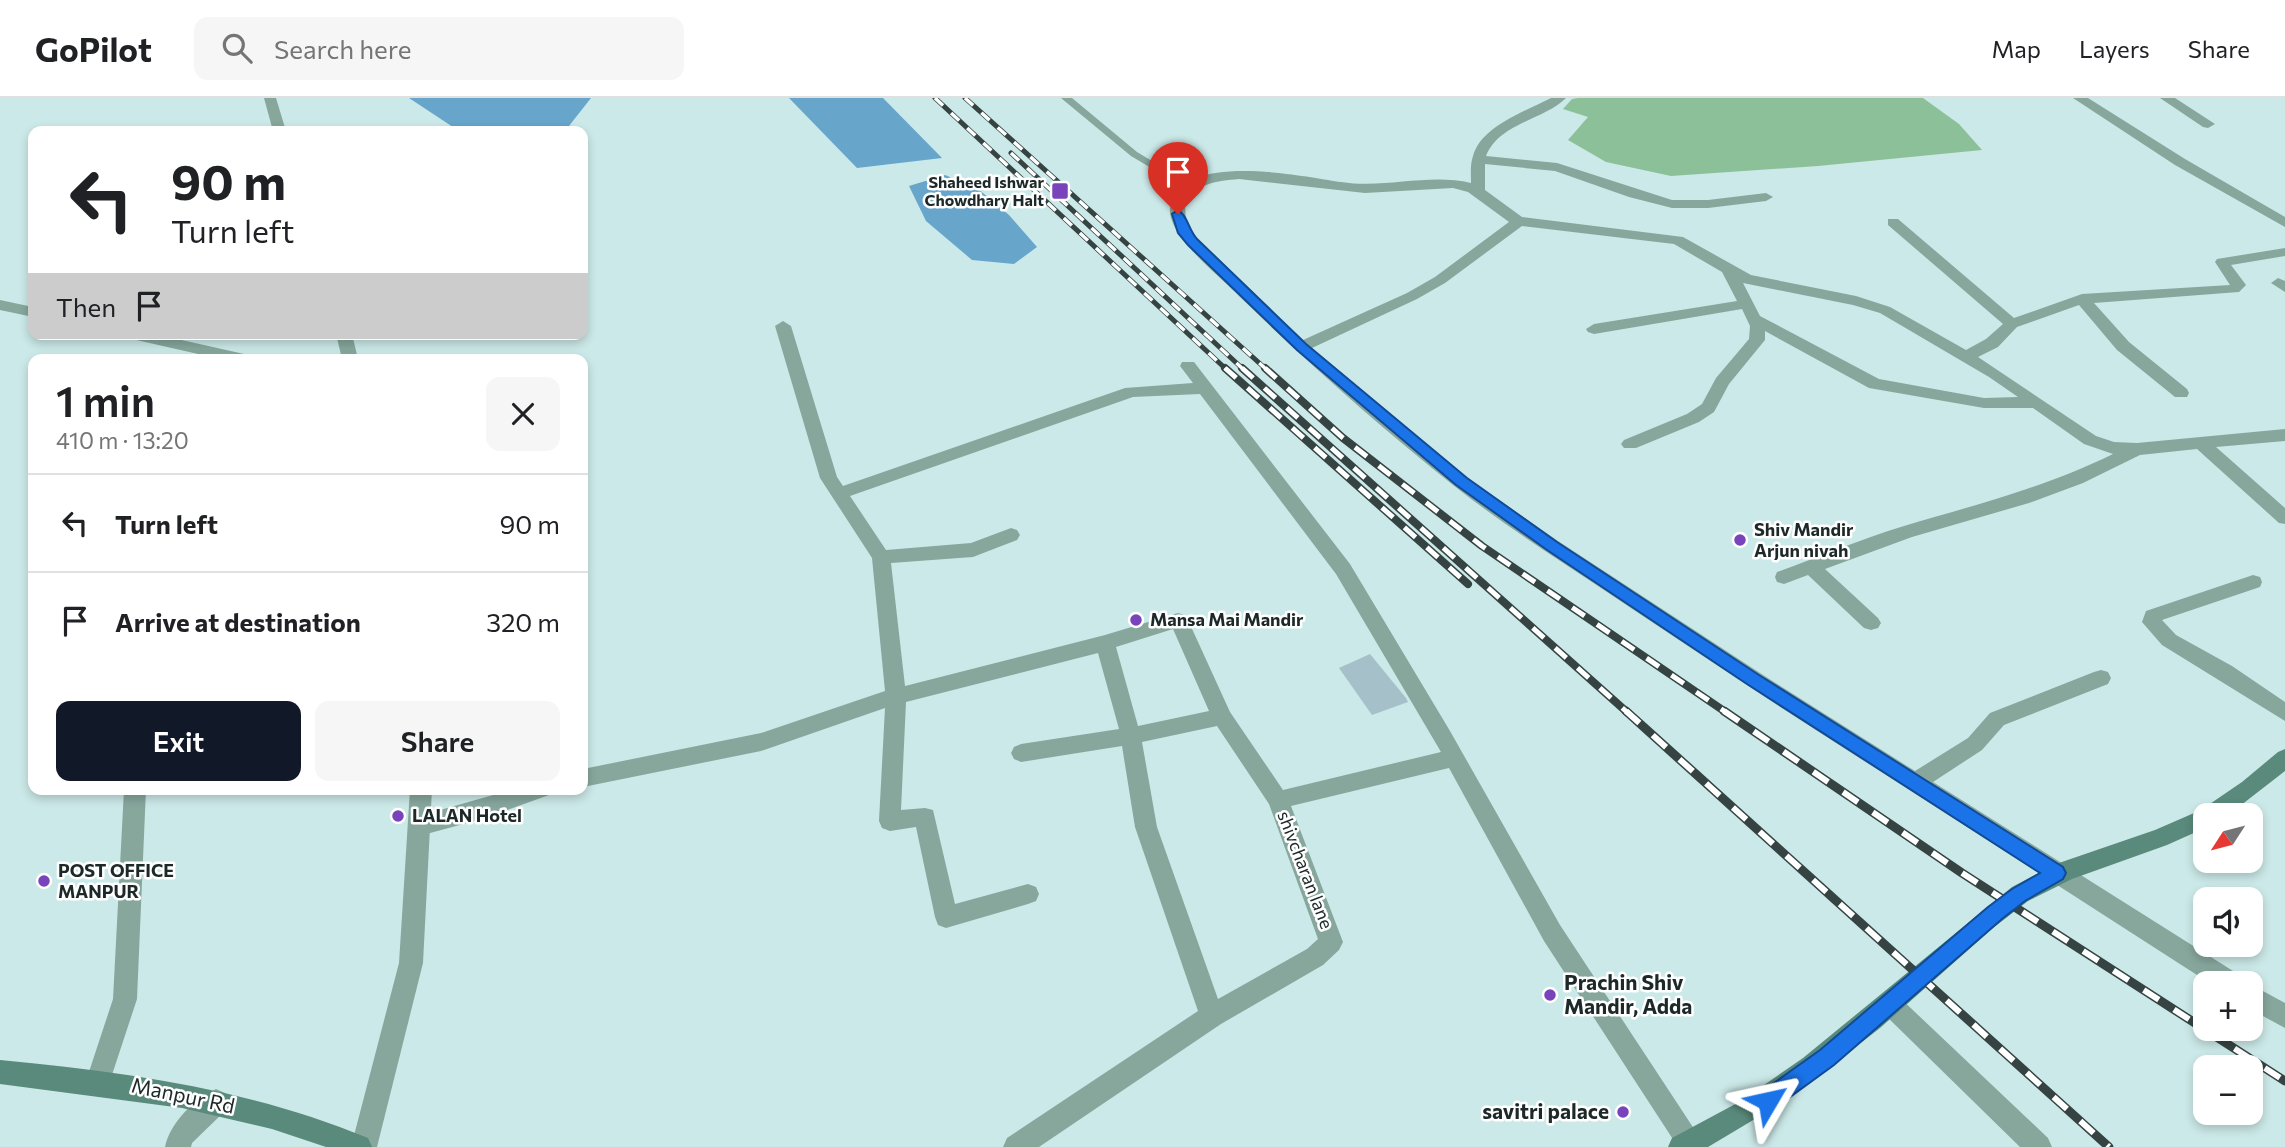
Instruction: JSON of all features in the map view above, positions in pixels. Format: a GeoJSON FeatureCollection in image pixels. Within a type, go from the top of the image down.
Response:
{"type":"FeatureCollection","features":[{"type":"Feature","properties":{"kind":"main road"},"geometry":{"type":"LineString","coordinates":[[2228,803],[2285,758]]}},
{"type":"Feature","properties":{"kind":"main road"},"geometry":{"type":"LineString","coordinates":[[1688,1146],[1768,1101],[1827,1058],[2018,895],[2057,873],[2141,846],[2193,824]]}},
{"type":"Feature","properties":{"kind":"main road","name":"Manpur Rd"},"geometry":{"type":"LineString","coordinates":[[0,1072],[98,1081],[216,1102],[310,1126],[362,1147]]}},
{"type":"Feature","properties":{"kind":"street"},"geometry":{"type":"LineString","coordinates":[[270,98],[278,126]]}},
{"type":"Feature","properties":{"kind":"street"},"geometry":{"type":"LineString","coordinates":[[1478,192],[1481,150],[1495,135],[1560,98]]}},
{"type":"Feature","properties":{"kind":"street"},"geometry":{"type":"LineString","coordinates":[[2079,98],[2180,162],[2285,223]]}},
{"type":"Feature","properties":{"kind":"street"},"geometry":{"type":"LineString","coordinates":[[2166,98],[2208,124]]}},
{"type":"Feature","properties":{"kind":"street"},"geometry":{"type":"LineString","coordinates":[[1479,159],[1557,167],[1634,194],[1672,204],[1708,204],[1766,197]]}},
{"type":"Feature","properties":{"kind":"street"},"geometry":{"type":"LineString","coordinates":[[2212,971],[1753,680],[1495,506],[1419,449],[1301,347],[1184,233],[1179,223],[1178,205],[1181,197],[1192,188],[1206,181],[1239,173],[1357,189],[1444,183],[1466,186],[1478,192],[1500,213],[1518,221],[1671,239],[1692,246],[1729,270],[1754,281],[1856,301],[1885,310],[1967,356],[2090,440],[2113,448],[2137,449],[2285,435]]}},
{"type":"Feature","properties":{"kind":"street"},"geometry":{"type":"LineString","coordinates":[[1301,347],[1430,285],[1518,221]]}},
{"type":"Feature","properties":{"kind":"street"},"geometry":{"type":"LineString","coordinates":[[1893,222],[2012,324]]}},
{"type":"Feature","properties":{"kind":"street"},"geometry":{"type":"LineString","coordinates":[[1967,356],[1992,343],[2012,324],[2082,299],[2234,289],[2238,285],[2222,262],[2285,252]]}},
{"type":"Feature","properties":{"kind":"street"},"geometry":{"type":"LineString","coordinates":[[1630,444],[1693,418],[1708,408],[1722,382],[1757,340],[1758,326],[1729,270]]}},
{"type":"Feature","properties":{"kind":"street"},"geometry":{"type":"LineString","coordinates":[[2082,299],[2123,346],[2181,393]]}},
{"type":"Feature","properties":{"kind":"street"},"geometry":{"type":"LineString","coordinates":[[0,305],[28,311]]}},
{"type":"Feature","properties":{"kind":"street"},"geometry":{"type":"LineString","coordinates":[[1594,330],[1750,311],[1875,384],[1984,403],[2036,402]]}},
{"type":"Feature","properties":{"kind":"street"},"geometry":{"type":"LineString","coordinates":[[783,326],[829,478],[881,557],[896,696],[890,821],[925,817],[946,917],[1028,894]]}},
{"type":"Feature","properties":{"kind":"street"},"geometry":{"type":"LineString","coordinates":[[159,340],[222,354]]}},
{"type":"Feature","properties":{"kind":"street"},"geometry":{"type":"LineString","coordinates":[[1188,366],[1343,569],[1455,758],[1552,933],[1688,1146]]}},
{"type":"Feature","properties":{"kind":"street"},"geometry":{"type":"LineString","coordinates":[[841,493],[1131,392],[1205,388]]}},
{"type":"Feature","properties":{"kind":"street"},"geometry":{"type":"LineString","coordinates":[[2202,444],[2285,518]]}},
{"type":"Feature","properties":{"kind":"street"},"geometry":{"type":"LineString","coordinates":[[1784,578],[1907,532],[2023,499],[2077,480],[2137,449]]}},
{"type":"Feature","properties":{"kind":"street"},"geometry":{"type":"LineString","coordinates":[[881,557],[973,550],[1011,536]]}},
{"type":"Feature","properties":{"kind":"street"},"geometry":{"type":"LineString","coordinates":[[1811,567],[1871,623]]}},
{"type":"Feature","properties":{"kind":"street"},"geometry":{"type":"LineString","coordinates":[[2253,582],[2153,616],[2151,622],[2169,640],[2225,672],[2285,713]]}},
{"type":"Feature","properties":{"kind":"street","name":"shivcharan lane"},"geometry":{"type":"LineString","coordinates":[[1016,1147],[1212,1016],[1315,957],[1331,942],[1278,800],[1222,718],[1178,620],[1105,642]]}},
{"type":"Feature","properties":{"kind":"street"},"geometry":{"type":"LineString","coordinates":[[588,777],[761,742],[896,696],[1105,642],[1131,736],[1146,827],[1212,1016]]}},
{"type":"Feature","properties":{"kind":"street"},"geometry":{"type":"LineString","coordinates":[[1915,782],[1975,744],[1997,719],[2101,678]]}},
{"type":"Feature","properties":{"kind":"street"},"geometry":{"type":"LineString","coordinates":[[1021,753],[1131,736],[1222,718]]}},
{"type":"Feature","properties":{"kind":"street"},"geometry":{"type":"LineString","coordinates":[[1278,800],[1455,758]]}},
{"type":"Feature","properties":{"kind":"street"},"geometry":{"type":"LineString","coordinates":[[98,1081],[125,999],[135,795]]}},
{"type":"Feature","properties":{"kind":"street"},"geometry":{"type":"LineString","coordinates":[[362,1147],[411,963],[421,795]]}},
{"type":"Feature","properties":{"kind":"street"},"geometry":{"type":"LineString","coordinates":[[419,826],[482,810],[524,795]]}},
{"type":"Feature","properties":{"kind":"street"},"geometry":{"type":"LineString","coordinates":[[2263,1003],[2285,1016]]}},
{"type":"Feature","properties":{"kind":"street"},"geometry":{"type":"LineString","coordinates":[[1890,1004],[2039,1147]]}},
{"type":"Feature","properties":{"kind":"street"},"geometry":{"type":"LineString","coordinates":[[178,1147],[180,1136],[216,1102]]}},
{"type":"Feature","properties":{"kind":"lane"},"geometry":{"type":"LineString","coordinates":[[1066,98],[1134,154],[1192,188]]}},
{"type":"Feature","properties":{"kind":"green space"},"geometry":{"type":"Polygon","coordinates":[[[1923,98],[1959,124],[1982,150],[1818,166],[1671,176],[1606,162],[1568,140],[1588,117],[1563,109],[1572,99],[1923,98]]]}},
{"type":"Feature","properties":{"kind":"water"},"geometry":{"type":"Polygon","coordinates":[[[409,98],[591,98],[569,126],[451,126],[409,98]]]}},
{"type":"Feature","properties":{"kind":"water"},"geometry":{"type":"Polygon","coordinates":[[[789,98],[883,98],[942,158],[857,168],[789,98]]]}},
{"type":"Feature","properties":{"kind":"water"},"geometry":{"type":"Polygon","coordinates":[[[945,175],[977,188],[1009,215],[1037,247],[1014,264],[972,260],[926,221],[909,186],[945,175]]]}},
{"type":"Feature","properties":{"kind":"building"},"geometry":{"type":"Polygon","coordinates":[[[1370,654],[1408,702],[1372,715],[1339,668],[1370,654]]]}},
{"type":"Feature","properties":{"kind":"railway"},"geometry":{"type":"LineString","coordinates":[[935,98],[1227,370]]}},
{"type":"Feature","properties":{"kind":"railway"},"geometry":{"type":"LineString","coordinates":[[965,98],[1267,370]]}},
{"type":"Feature","properties":{"kind":"railway"},"geometry":{"type":"LineString","coordinates":[[1011,153],[1244,370]]}},
{"type":"Feature","properties":{"kind":"railway"},"geometry":{"type":"LineString","coordinates":[[1225,368],[1468,584]]}},
{"type":"Feature","properties":{"kind":"railway"},"geometry":{"type":"LineString","coordinates":[[1242,368],[1628,713]]}},
{"type":"Feature","properties":{"kind":"railway"},"geometry":{"type":"LineString","coordinates":[[1265,368],[1343,438],[1482,546],[1727,713]]}},
{"type":"Feature","properties":{"kind":"railway"},"geometry":{"type":"LineString","coordinates":[[1626,711],[2109,1147]]}},
{"type":"Feature","properties":{"kind":"railway"},"geometry":{"type":"LineString","coordinates":[[1724,711],[1962,873],[2285,1081]]}},
{"type":"Feature","properties":{"kind":"place","name":"Shaheed Ishwar Chowdhary Halt"},"geometry":{"type":"Point","coordinates":[1060,191]}},
{"type":"Feature","properties":{"kind":"place","name":"Shiv Mandir Arjun nivah"},"geometry":{"type":"Point","coordinates":[1740,540]}},
{"type":"Feature","properties":{"kind":"place","name":"Mansa Mai Mandir"},"geometry":{"type":"Point","coordinates":[1136,620]}},
{"type":"Feature","properties":{"kind":"place","name":"LALAN Hotel"},"geometry":{"type":"Point","coordinates":[398,816]}},
{"type":"Feature","properties":{"kind":"place","name":"POST OFFICE MANPUR"},"geometry":{"type":"Point","coordinates":[44,881]}},
{"type":"Feature","properties":{"kind":"place","name":"Prachin Shiv Mandir, Adda"},"geometry":{"type":"Point","coordinates":[1550,995]}},
{"type":"Feature","properties":{"kind":"place","name":"savitri palace"},"geometry":{"type":"Point","coordinates":[1623,1112]}},
{"type":"Feature","properties":{"kind":"route"},"geometry":{"type":"LineString","coordinates":[[1178,214],[1184,233],[1301,347],[1461,482],[1753,680],[2057,873],[2018,895],[1995,913],[1827,1058],[1768,1101]]}}]}
